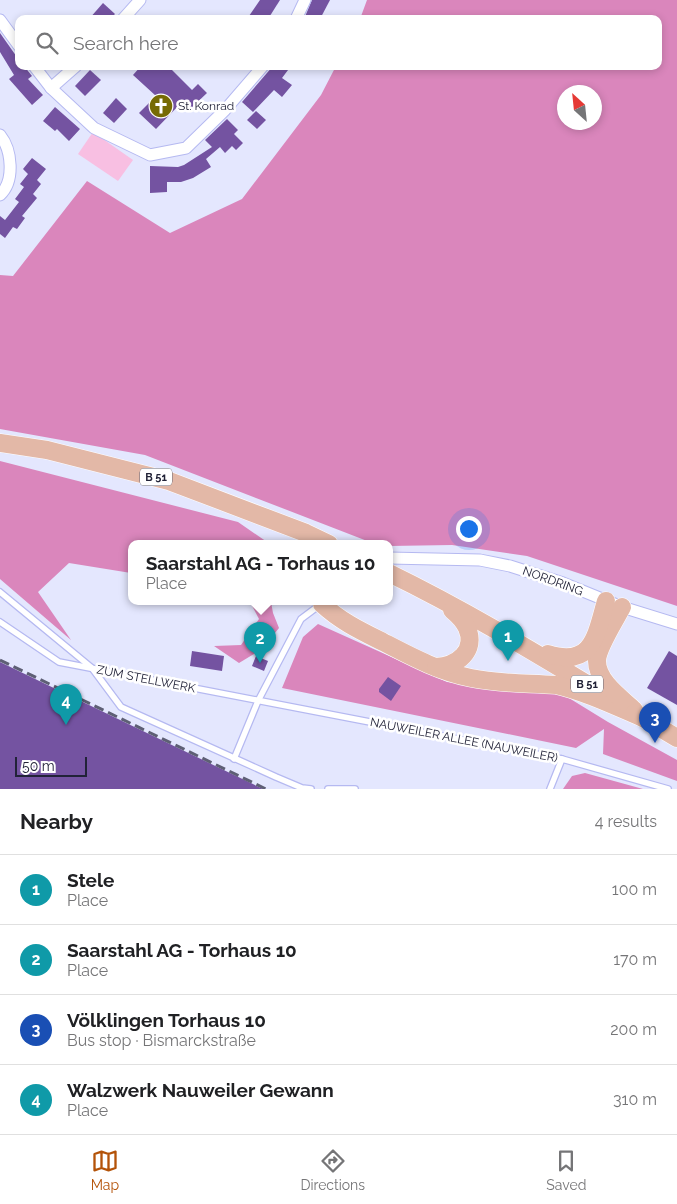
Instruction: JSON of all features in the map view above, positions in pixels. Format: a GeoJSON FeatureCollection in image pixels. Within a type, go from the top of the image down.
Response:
{"type":"FeatureCollection","features":[{"type":"Feature","properties":{"kind":"main road","name":"B 51"},"geometry":{"type":"LineString","coordinates":[[0,443],[46,450],[169,481],[321,540]]}},
{"type":"Feature","properties":{"kind":"main road","name":"B 51"},"geometry":{"type":"LineString","coordinates":[[393,575],[441,599],[530,649],[677,738]]}},
{"type":"Feature","properties":{"kind":"main road"},"geometry":{"type":"LineString","coordinates":[[436,667],[454,664],[467,650],[469,642],[466,626],[458,615],[441,599]]}},
{"type":"Feature","properties":{"kind":"main road"},"geometry":{"type":"LineString","coordinates":[[530,649],[560,658],[569,659],[578,656],[585,652],[592,642],[614,604]]}},
{"type":"Feature","properties":{"kind":"main road"},"geometry":{"type":"LineString","coordinates":[[614,604],[599,652],[597,661],[599,669],[610,688],[643,718]]}},
{"type":"Feature","properties":{"kind":"main road"},"geometry":{"type":"LineString","coordinates":[[323,605],[335,616],[357,629],[424,664],[452,674],[474,679],[556,685],[583,692],[643,718]]}},
{"type":"Feature","properties":{"kind":"street"},"geometry":{"type":"LineString","coordinates":[[127,15],[140,0]]}},
{"type":"Feature","properties":{"kind":"street"},"geometry":{"type":"LineString","coordinates":[[298,15],[306,0]]}},
{"type":"Feature","properties":{"kind":"street"},"geometry":{"type":"LineString","coordinates":[[0,20],[15,41]]}},
{"type":"Feature","properties":{"kind":"street"},"geometry":{"type":"LineString","coordinates":[[37,70],[51,88],[94,128],[150,155],[186,148],[225,110],[260,70]]}},
{"type":"Feature","properties":{"kind":"street"},"geometry":{"type":"LineString","coordinates":[[51,88],[71,70]]}},
{"type":"Feature","properties":{"kind":"street"},"geometry":{"type":"LineString","coordinates":[[0,135],[4,140],[10,166],[10,179],[4,192],[0,195]]}},
{"type":"Feature","properties":{"kind":"street","name":"NORDRING"},"geometry":{"type":"LineString","coordinates":[[393,558],[480,560],[510,566],[563,583],[614,604],[677,624]]}},
{"type":"Feature","properties":{"kind":"lane","name":"ZUM STELLWERK"},"geometry":{"type":"LineString","coordinates":[[0,592],[92,668],[258,701]]}},
{"type":"Feature","properties":{"kind":"lane"},"geometry":{"type":"LineString","coordinates":[[234,759],[258,701],[301,619],[318,605]]}},
{"type":"Feature","properties":{"kind":"lane"},"geometry":{"type":"LineString","coordinates":[[0,622],[59,662],[92,668],[121,707],[234,759],[302,788],[311,789]]}},
{"type":"Feature","properties":{"kind":"lane","name":"NAUWEILER ALLEE (NAUWEILER)"},"geometry":{"type":"LineString","coordinates":[[258,701],[562,759],[668,789]]}},
{"type":"Feature","properties":{"kind":"lane"},"geometry":{"type":"LineString","coordinates":[[550,789],[562,759]]}},
{"type":"Feature","properties":{"kind":"lane"},"geometry":{"type":"LineString","coordinates":[[328,789],[355,789]]}},
{"type":"Feature","properties":{"kind":"shaded area"},"geometry":{"type":"Polygon","coordinates":[[[367,0],[677,0],[677,606],[527,556],[452,545],[393,546],[393,540],[365,540],[145,455],[0,429],[0,275],[13,276],[87,181],[170,233],[242,199],[321,95],[334,70],[662,70],[662,15],[361,15],[367,0]]]}},
{"type":"Feature","properties":{"kind":"shaded area"},"geometry":{"type":"Polygon","coordinates":[[[93,132],[133,160],[118,181],[78,154],[93,132]]]}},
{"type":"Feature","properties":{"kind":"shaded area"},"geometry":{"type":"Polygon","coordinates":[[[0,461],[238,522],[264,540],[128,540],[128,573],[69,563],[38,592],[71,640],[0,579],[0,461]]]}},
{"type":"Feature","properties":{"kind":"shaded area"},"geometry":{"type":"Polygon","coordinates":[[[252,605],[272,605],[279,628],[262,649],[239,663],[214,646],[241,645],[259,619],[252,605]]]}},
{"type":"Feature","properties":{"kind":"shaded area"},"geometry":{"type":"Polygon","coordinates":[[[318,624],[447,682],[564,695],[677,760],[677,781],[603,754],[604,729],[576,748],[282,688],[303,637],[318,624]]]}},
{"type":"Feature","properties":{"kind":"shaded area"},"geometry":{"type":"Polygon","coordinates":[[[585,773],[643,789],[563,789],[572,776],[585,773]]]}},
{"type":"Feature","properties":{"kind":"building"},"geometry":{"type":"Polygon","coordinates":[[[260,0],[280,0],[271,15],[250,15],[260,0]]]}},
{"type":"Feature","properties":{"kind":"building"},"geometry":{"type":"Polygon","coordinates":[[[312,0],[330,0],[322,15],[306,15],[312,0]]]}},
{"type":"Feature","properties":{"kind":"building"},"geometry":{"type":"Polygon","coordinates":[[[103,3],[115,14],[114,15],[92,15],[103,3]]]}},
{"type":"Feature","properties":{"kind":"building"},"geometry":{"type":"Polygon","coordinates":[[[0,33],[15,54],[15,70],[27,70],[32,76],[28,79],[43,95],[32,105],[9,79],[14,75],[0,52],[0,33]]]}},
{"type":"Feature","properties":{"kind":"building"},"geometry":{"type":"Polygon","coordinates":[[[90,70],[101,80],[85,96],[75,86],[90,70]]]}},
{"type":"Feature","properties":{"kind":"building","name":"St. Konrad"},"geometry":{"type":"Polygon","coordinates":[[[137,70],[172,70],[192,90],[198,84],[207,93],[189,110],[181,103],[156,129],[139,113],[156,96],[133,75],[137,70]]]}},
{"type":"Feature","properties":{"kind":"building"},"geometry":{"type":"Polygon","coordinates":[[[270,70],[288,70],[282,78],[292,85],[282,97],[274,90],[253,112],[242,102],[270,70]]]}},
{"type":"Feature","properties":{"kind":"building"},"geometry":{"type":"Polygon","coordinates":[[[116,98],[127,109],[114,123],[103,113],[116,98]]]}},
{"type":"Feature","properties":{"kind":"building"},"geometry":{"type":"Polygon","coordinates":[[[55,107],[80,129],[69,141],[57,129],[55,131],[43,121],[55,107]]]}},
{"type":"Feature","properties":{"kind":"building"},"geometry":{"type":"Polygon","coordinates":[[[256,111],[266,120],[257,129],[247,120],[256,111]]]}},
{"type":"Feature","properties":{"kind":"building"},"geometry":{"type":"Polygon","coordinates":[[[227,119],[238,130],[234,134],[243,143],[236,150],[232,146],[225,153],[220,147],[206,159],[211,167],[193,178],[181,182],[167,182],[167,192],[150,193],[150,166],[178,167],[184,165],[212,147],[205,140],[227,119]]]}},
{"type":"Feature","properties":{"kind":"building"},"geometry":{"type":"Polygon","coordinates":[[[32,158],[46,169],[37,180],[41,184],[33,194],[37,198],[22,216],[25,218],[17,229],[13,227],[5,238],[0,234],[0,216],[5,220],[19,202],[15,199],[24,187],[20,184],[28,174],[23,169],[32,158]]]}},
{"type":"Feature","properties":{"kind":"building"},"geometry":{"type":"Polygon","coordinates":[[[192,651],[224,656],[222,671],[190,666],[192,651]]]}},
{"type":"Feature","properties":{"kind":"building"},"geometry":{"type":"Polygon","coordinates":[[[669,651],[677,656],[677,705],[647,688],[669,651]]]}},
{"type":"Feature","properties":{"kind":"building"},"geometry":{"type":"Polygon","coordinates":[[[256,656],[268,661],[264,671],[252,666],[256,656]]]}},
{"type":"Feature","properties":{"kind":"building"},"geometry":{"type":"Polygon","coordinates":[[[0,662],[263,789],[0,789],[0,662]]]}},
{"type":"Feature","properties":{"kind":"building"},"geometry":{"type":"Polygon","coordinates":[[[388,677],[401,686],[391,701],[379,692],[379,689],[388,677]]]}},
{"type":"Feature","properties":{"kind":"railway"},"geometry":{"type":"LineString","coordinates":[[0,660],[266,789]]}},
{"type":"Feature","properties":{"kind":"place","name":"St. Konrad"},"geometry":{"type":"Point","coordinates":[161,106]}},
{"type":"Feature","properties":{"kind":"place","name":"Stele"},"geometry":{"type":"Point","coordinates":[508,661]}},
{"type":"Feature","properties":{"kind":"place","name":"Saarstahl AG - Torhaus 10"},"geometry":{"type":"Point","coordinates":[260,663]}},
{"type":"Feature","properties":{"kind":"place","name":"Walzwerk Nauweiler Gewann"},"geometry":{"type":"Point","coordinates":[66,725]}},
{"type":"Feature","properties":{"kind":"place","name":"Völklingen Torhaus 10"},"geometry":{"type":"Point","coordinates":[655,743]}}]}
